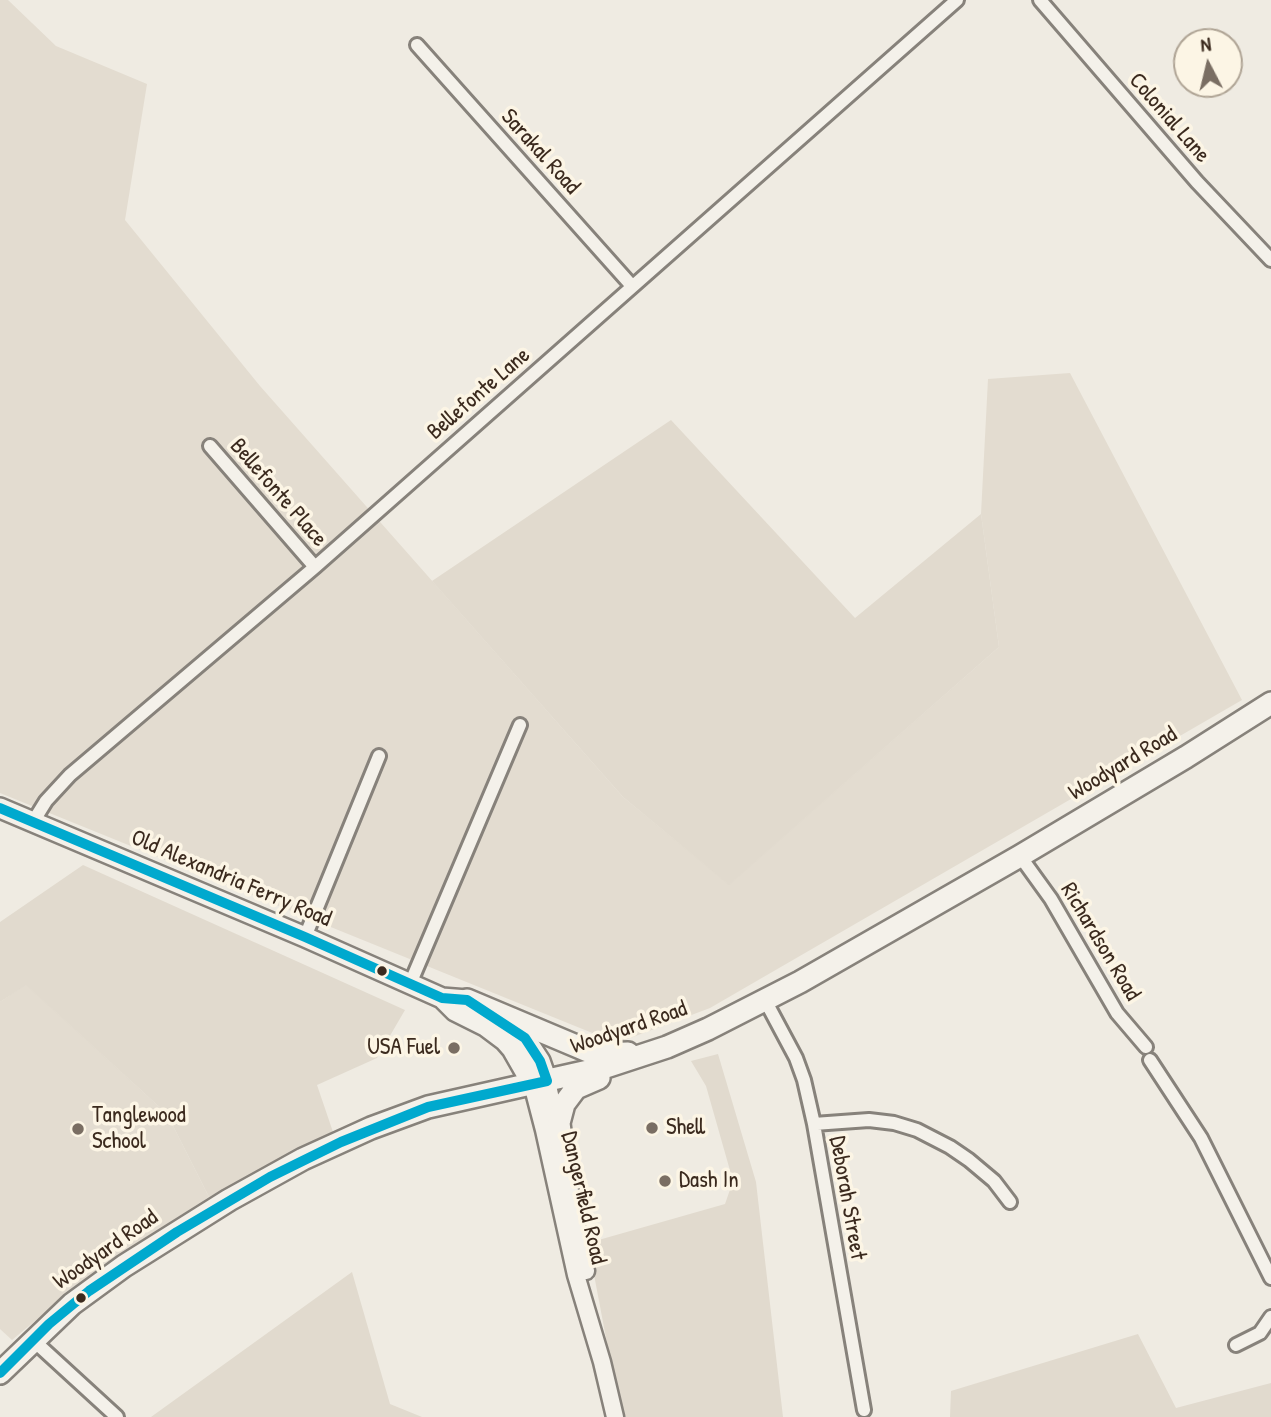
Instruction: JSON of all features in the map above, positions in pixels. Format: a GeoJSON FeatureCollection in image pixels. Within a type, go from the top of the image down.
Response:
{"type":"FeatureCollection","features":[{"type":"Feature","properties":{"kind":"main road","name":"Woodyard Road"},"geometry":{"type":"LineString","coordinates":[[0,1373],[72,1304],[124,1266],[229,1200],[303,1159],[371,1128],[428,1107],[606,1067],[708,1029],[765,1000],[1020,856],[1271,703]]}},
{"type":"Feature","properties":{"kind":"main road","name":"Old Alexandria Ferry Road"},"geometry":{"type":"LineString","coordinates":[[0,807],[442,998],[467,1000],[525,1038],[540,1061],[540,1083]]}},
{"type":"Feature","properties":{"kind":"main road","name":"Old Alexandria Ferry Road"},"geometry":{"type":"LineString","coordinates":[[442,998],[455,1011],[485,1026],[505,1041],[540,1083]]}},
{"type":"Feature","properties":{"kind":"main road"},"geometry":{"type":"LineString","coordinates":[[467,1000],[588,1051],[602,1054],[654,1051]]}},
{"type":"Feature","properties":{"kind":"main road"},"geometry":{"type":"LineString","coordinates":[[564,1164],[559,1123],[569,1096],[576,1088],[654,1051]]}},
{"type":"Feature","properties":{"kind":"street","name":"Bellefonte Lane"},"geometry":{"type":"LineString","coordinates":[[33,822],[53,792],[70,775],[315,567],[957,0]]}},
{"type":"Feature","properties":{"kind":"street","name":"Colonial Lane"},"geometry":{"type":"LineString","coordinates":[[1040,0],[1197,182],[1271,260]]}},
{"type":"Feature","properties":{"kind":"street","name":"Sarakal Road"},"geometry":{"type":"LineString","coordinates":[[417,45],[632,286]]}},
{"type":"Feature","properties":{"kind":"street","name":"Bellefonte Place"},"geometry":{"type":"LineString","coordinates":[[210,446],[315,567]]}},
{"type":"Feature","properties":{"kind":"street"},"geometry":{"type":"LineString","coordinates":[[410,984],[520,725]]}},
{"type":"Feature","properties":{"kind":"street"},"geometry":{"type":"LineString","coordinates":[[305,937],[379,756]]}},
{"type":"Feature","properties":{"kind":"street","name":"Richardson Road"},"geometry":{"type":"LineString","coordinates":[[1020,856],[1051,899],[1117,1013],[1146,1047]]}},
{"type":"Feature","properties":{"kind":"street","name":"Deborah Street"},"geometry":{"type":"LineString","coordinates":[[765,1000],[800,1066],[814,1124],[864,1410]]}},
{"type":"Feature","properties":{"kind":"street"},"geometry":{"type":"LineString","coordinates":[[1150,1060],[1201,1138],[1271,1278]]}},
{"type":"Feature","properties":{"kind":"street","name":"Dangerfield Road"},"geometry":{"type":"LineString","coordinates":[[540,1083],[564,1164],[588,1284],[590,1321]]}},
{"type":"Feature","properties":{"kind":"street","name":"Dangerfield Road"},"geometry":{"type":"LineString","coordinates":[[540,1083],[544,1130],[566,1233],[615,1417]]}},
{"type":"Feature","properties":{"kind":"street"},"geometry":{"type":"LineString","coordinates":[[814,1124],[869,1120],[917,1130],[969,1160],[994,1181],[1010,1202]]}},
{"type":"Feature","properties":{"kind":"street"},"geometry":{"type":"LineString","coordinates":[[1237,1345],[1260,1333],[1271,1317]]}},
{"type":"Feature","properties":{"kind":"street"},"geometry":{"type":"LineString","coordinates":[[33,1340],[117,1417]]}},
{"type":"Feature","properties":{"kind":"shaded area"},"geometry":{"type":"Polygon","coordinates":[[[0,0],[8,0],[56,46],[147,84],[125,220],[260,386],[623,797],[729,884],[999,647],[981,514],[988,379],[1070,373],[1242,700],[710,1008],[617,1043],[0,793],[0,0]]]}},
{"type":"Feature","properties":{"kind":"shaded area"},"geometry":{"type":"Polygon","coordinates":[[[671,420],[855,618],[981,514],[999,647],[729,885],[623,797],[432,581],[671,420]]]}},
{"type":"Feature","properties":{"kind":"shaded area"},"geometry":{"type":"Polygon","coordinates":[[[83,865],[405,1010],[377,1058],[317,1085],[333,1132],[209,1197],[167,1114],[26,985],[0,1002],[0,922],[83,865]]]}},
{"type":"Feature","properties":{"kind":"shaded area"},"geometry":{"type":"Polygon","coordinates":[[[26,984],[167,1114],[209,1197],[100,1267],[12,1340],[0,1329],[0,1002],[26,984]]]}},
{"type":"Feature","properties":{"kind":"shaded area"},"geometry":{"type":"Polygon","coordinates":[[[718,1054],[756,1182],[783,1417],[621,1417],[588,1243],[725,1204],[733,1181],[706,1086],[691,1061],[718,1054]]]}},
{"type":"Feature","properties":{"kind":"shaded area"},"geometry":{"type":"Polygon","coordinates":[[[352,1272],[390,1404],[422,1417],[151,1417],[352,1272]]]}},
{"type":"Feature","properties":{"kind":"shaded area"},"geometry":{"type":"Polygon","coordinates":[[[1138,1334],[1176,1408],[1271,1383],[1271,1417],[950,1417],[951,1391],[1138,1334]]]}},
{"type":"Feature","properties":{"kind":"transit line"},"geometry":{"type":"LineString","coordinates":[[0,808],[442,998],[467,1000],[525,1038],[540,1061],[547,1081],[428,1107],[341,1142],[270,1177],[177,1232],[89,1291],[49,1324],[0,1373]]}},
{"type":"Feature","properties":{"kind":"place","name":"USA Fuel"},"geometry":{"type":"Point","coordinates":[454,1048]}},
{"type":"Feature","properties":{"kind":"place","name":"Shell"},"geometry":{"type":"Point","coordinates":[652,1128]}},
{"type":"Feature","properties":{"kind":"place","name":"Tanglewood School"},"geometry":{"type":"Point","coordinates":[78,1129]}},
{"type":"Feature","properties":{"kind":"place","name":"Dash In"},"geometry":{"type":"Point","coordinates":[665,1181]}}]}
